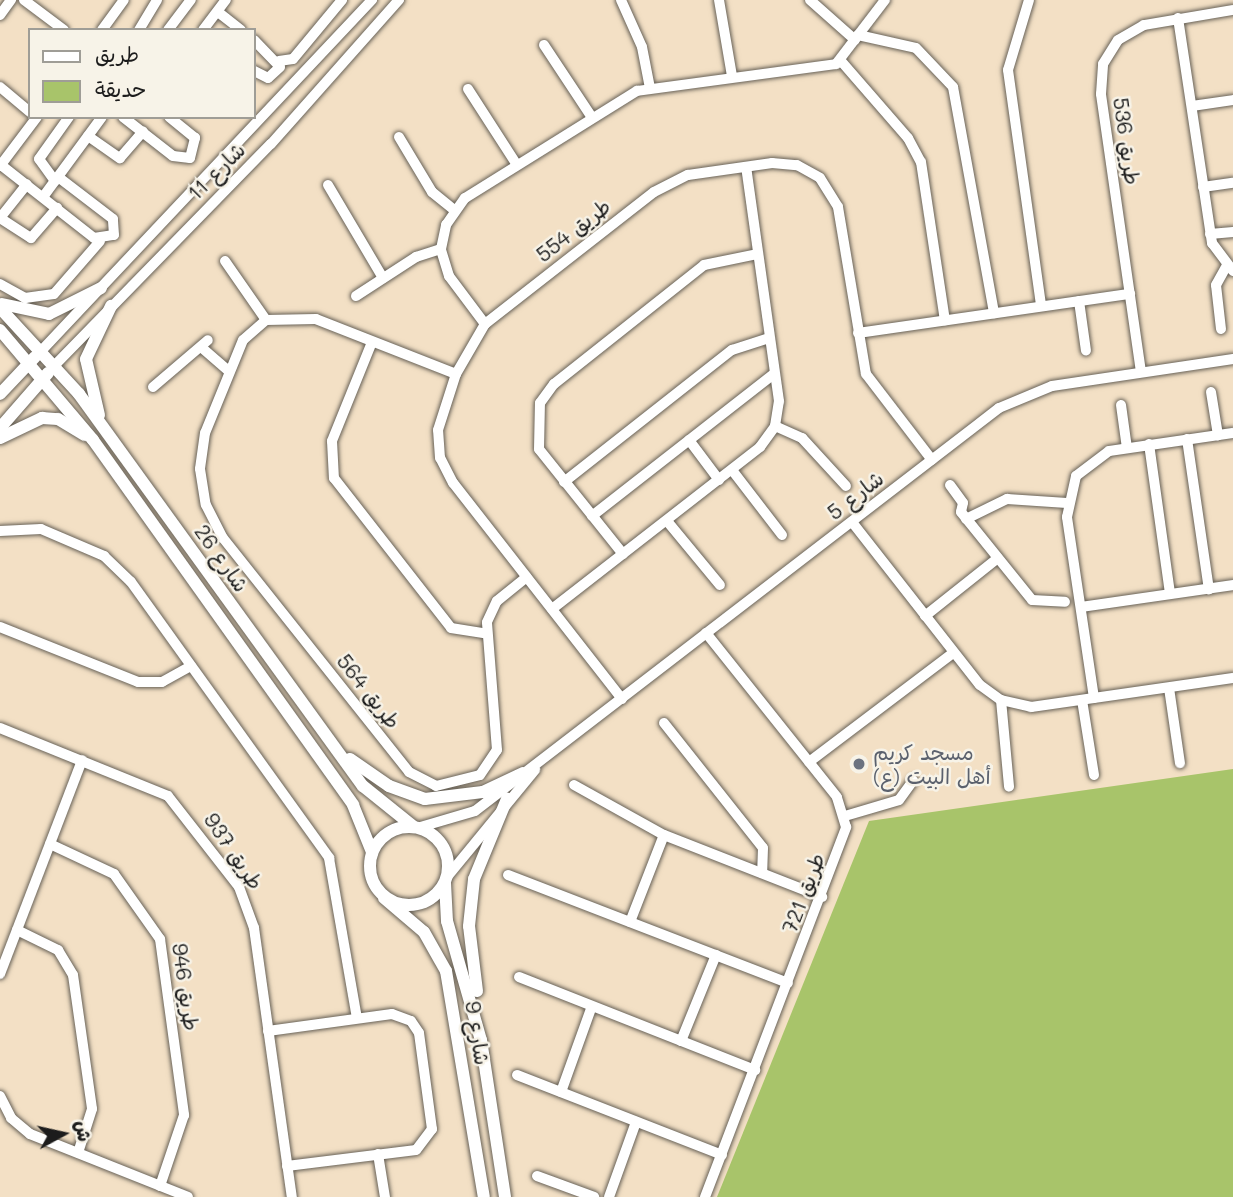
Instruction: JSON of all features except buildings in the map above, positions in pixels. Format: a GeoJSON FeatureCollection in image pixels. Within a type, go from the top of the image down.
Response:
{"type":"FeatureCollection","features":[{"type":"Feature","properties":{"kind":"main road"},"geometry":{"type":"LineString","coordinates":[[0,305],[49,314],[102,288]]}},
{"type":"Feature","properties":{"kind":"main road","name":"شارع 26"},"geometry":{"type":"LineString","coordinates":[[0,305],[43,349],[102,425],[332,745],[369,791],[416,827]]}},
{"type":"Feature","properties":{"kind":"main road"},"geometry":{"type":"LineString","coordinates":[[102,425],[86,368],[111,306]]}},
{"type":"Feature","properties":{"kind":"main road","name":"شارع 26"},"geometry":{"type":"LineString","coordinates":[[0,330],[44,377],[93,440],[353,805],[372,852]]}},
{"type":"Feature","properties":{"kind":"main road"},"geometry":{"type":"LineString","coordinates":[[0,394],[43,349]]}},
{"type":"Feature","properties":{"kind":"main road"},"geometry":{"type":"LineString","coordinates":[[0,428],[55,365]]}},
{"type":"Feature","properties":{"kind":"main road"},"geometry":{"type":"LineString","coordinates":[[0,438],[27,422],[50,418],[93,440]]}},
{"type":"Feature","properties":{"kind":"main road"},"geometry":{"type":"LineString","coordinates":[[332,745],[388,786],[425,799],[482,792],[523,773]]}},
{"type":"Feature","properties":{"kind":"main road"},"geometry":{"type":"LineString","coordinates":[[481,1040],[470,900],[479,858],[507,799]]}},
{"type":"Feature","properties":{"kind":"main road"},"geometry":{"type":"LineString","coordinates":[[416,827],[439,841],[446,880],[418,905],[384,898],[372,881],[372,852],[394,830],[416,827]]}},
{"type":"Feature","properties":{"kind":"main road","name":"شارع 9"},"geometry":{"type":"LineString","coordinates":[[446,880],[447,921],[481,1040],[505,1197]]}},
{"type":"Feature","properties":{"kind":"main road","name":"شارع 9"},"geometry":{"type":"LineString","coordinates":[[384,898],[424,932],[446,971],[484,1197]]}},
{"type":"Feature","properties":{"kind":"street"},"geometry":{"type":"LineString","coordinates":[[0,15],[11,0]]}},
{"type":"Feature","properties":{"kind":"street"},"geometry":{"type":"LineString","coordinates":[[24,0],[61,28]]}},
{"type":"Feature","properties":{"kind":"street"},"geometry":{"type":"LineString","coordinates":[[103,28],[124,0]]}},
{"type":"Feature","properties":{"kind":"street"},"geometry":{"type":"LineString","coordinates":[[140,28],[157,0]]}},
{"type":"Feature","properties":{"kind":"street"},"geometry":{"type":"LineString","coordinates":[[170,28],[191,0]]}},
{"type":"Feature","properties":{"kind":"street"},"geometry":{"type":"LineString","coordinates":[[205,28],[226,0]]}},
{"type":"Feature","properties":{"kind":"street"},"geometry":{"type":"LineString","coordinates":[[256,42],[279,61],[293,60],[342,0]]}},
{"type":"Feature","properties":{"kind":"street","name":"شارع 11"},"geometry":{"type":"LineString","coordinates":[[43,349],[372,0]]}},
{"type":"Feature","properties":{"kind":"street","name":"شارع 11"},"geometry":{"type":"LineString","coordinates":[[55,365],[271,144],[400,0]]}},
{"type":"Feature","properties":{"kind":"street"},"geometry":{"type":"LineString","coordinates":[[621,0],[642,47],[650,88]]}},
{"type":"Feature","properties":{"kind":"street"},"geometry":{"type":"LineString","coordinates":[[719,0],[732,76]]}},
{"type":"Feature","properties":{"kind":"street"},"geometry":{"type":"LineString","coordinates":[[810,0],[857,38],[916,48],[953,87],[994,313]]}},
{"type":"Feature","properties":{"kind":"street"},"geometry":{"type":"LineString","coordinates":[[485,324],[449,276],[441,249],[454,211],[517,165],[592,116],[650,88],[841,61],[885,0]]}},
{"type":"Feature","properties":{"kind":"street"},"geometry":{"type":"LineString","coordinates":[[1030,0],[1008,70],[1041,306]]}},
{"type":"Feature","properties":{"kind":"street","name":"طريق 536"},"geometry":{"type":"LineString","coordinates":[[1141,372],[1101,72],[1109,51],[1130,31],[1178,18],[1233,10]]}},
{"type":"Feature","properties":{"kind":"street"},"geometry":{"type":"LineString","coordinates":[[218,12],[238,28]]}},
{"type":"Feature","properties":{"kind":"street"},"geometry":{"type":"LineString","coordinates":[[1178,18],[1210,234],[1230,269],[1216,285],[1221,329]]}},
{"type":"Feature","properties":{"kind":"street"},"geometry":{"type":"LineString","coordinates":[[544,44],[592,116]]}},
{"type":"Feature","properties":{"kind":"street"},"geometry":{"type":"LineString","coordinates":[[256,72],[271,78],[279,61]]}},
{"type":"Feature","properties":{"kind":"street"},"geometry":{"type":"LineString","coordinates":[[841,61],[908,138],[921,162],[945,320]]}},
{"type":"Feature","properties":{"kind":"street"},"geometry":{"type":"LineString","coordinates":[[0,87],[28,110]]}},
{"type":"Feature","properties":{"kind":"street"},"geometry":{"type":"LineString","coordinates":[[468,89],[517,165]]}},
{"type":"Feature","properties":{"kind":"street"},"geometry":{"type":"LineString","coordinates":[[1192,106],[1233,100]]}},
{"type":"Feature","properties":{"kind":"street"},"geometry":{"type":"LineString","coordinates":[[34,119],[0,165],[100,241]]}},
{"type":"Feature","properties":{"kind":"street"},"geometry":{"type":"LineString","coordinates":[[0,284],[25,298],[54,294],[100,241],[114,235],[113,219],[56,179],[39,159],[68,119]]}},
{"type":"Feature","properties":{"kind":"street"},"geometry":{"type":"LineString","coordinates":[[43,197],[88,136],[97,119]]}},
{"type":"Feature","properties":{"kind":"street"},"geometry":{"type":"LineString","coordinates":[[126,119],[178,159],[190,158],[195,138],[171,119]]}},
{"type":"Feature","properties":{"kind":"street"},"geometry":{"type":"LineString","coordinates":[[88,136],[120,158],[143,132]]}},
{"type":"Feature","properties":{"kind":"street"},"geometry":{"type":"LineString","coordinates":[[399,137],[432,192],[454,211]]}},
{"type":"Feature","properties":{"kind":"street","name":"طريق 554"},"geometry":{"type":"LineString","coordinates":[[622,699],[527,577],[440,458],[438,430],[456,374],[485,324],[664,185],[746,167],[797,165],[835,197],[866,374],[932,460]]}},
{"type":"Feature","properties":{"kind":"street"},"geometry":{"type":"LineString","coordinates":[[552,609],[732,470],[775,426],[774,374],[746,167]]}},
{"type":"Feature","properties":{"kind":"street"},"geometry":{"type":"LineString","coordinates":[[1203,187],[1233,183]]}},
{"type":"Feature","properties":{"kind":"street"},"geometry":{"type":"LineString","coordinates":[[27,184],[0,218],[30,238],[57,208]]}},
{"type":"Feature","properties":{"kind":"street"},"geometry":{"type":"LineString","coordinates":[[328,185],[383,278]]}},
{"type":"Feature","properties":{"kind":"street"},"geometry":{"type":"LineString","coordinates":[[1210,234],[1233,232]]}},
{"type":"Feature","properties":{"kind":"street"},"geometry":{"type":"LineString","coordinates":[[356,296],[383,278],[441,249]]}},
{"type":"Feature","properties":{"kind":"street"},"geometry":{"type":"LineString","coordinates":[[623,554],[564,482],[536,437],[536,414],[546,393],[704,265],[757,254]]}},
{"type":"Feature","properties":{"kind":"street"},"geometry":{"type":"LineString","coordinates":[[225,261],[266,320],[300,315],[456,374]]}},
{"type":"Feature","properties":{"kind":"street"},"geometry":{"type":"LineString","coordinates":[[858,332],[1130,294]]}},
{"type":"Feature","properties":{"kind":"street"},"geometry":{"type":"LineString","coordinates":[[1079,301],[1086,351]]}},
{"type":"Feature","properties":{"kind":"street","name":"طريق 564"},"geometry":{"type":"LineString","coordinates":[[266,320],[243,340],[229,372],[201,451],[201,488],[213,522],[422,781],[467,783],[498,750],[487,634],[497,601],[527,577]]}},
{"type":"Feature","properties":{"kind":"street"},"geometry":{"type":"LineString","coordinates":[[564,482],[732,351],[769,338]]}},
{"type":"Feature","properties":{"kind":"street"},"geometry":{"type":"LineString","coordinates":[[372,342],[332,441],[334,478],[451,628],[487,634]]}},
{"type":"Feature","properties":{"kind":"street"},"geometry":{"type":"LineString","coordinates":[[153,387],[204,343],[229,372]]}},
{"type":"Feature","properties":{"kind":"street","name":"شارع 5"},"geometry":{"type":"LineString","coordinates":[[446,880],[507,799],[545,760],[932,460],[1027,394],[1141,372],[1233,359]]}},
{"type":"Feature","properties":{"kind":"street"},"geometry":{"type":"LineString","coordinates":[[592,516],[774,374]]}},
{"type":"Feature","properties":{"kind":"street"},"geometry":{"type":"LineString","coordinates":[[1211,392],[1218,435]]}},
{"type":"Feature","properties":{"kind":"street"},"geometry":{"type":"LineString","coordinates":[[1121,405],[1127,447]]}},
{"type":"Feature","properties":{"kind":"street"},"geometry":{"type":"LineString","coordinates":[[775,426],[802,438],[846,486]]}},
{"type":"Feature","properties":{"kind":"street"},"geometry":{"type":"LineString","coordinates":[[1094,698],[1067,503],[1085,466],[1127,447],[1233,433]]}},
{"type":"Feature","properties":{"kind":"street"},"geometry":{"type":"LineString","coordinates":[[1187,439],[1209,589]]}},
{"type":"Feature","properties":{"kind":"street"},"geometry":{"type":"LineString","coordinates":[[689,440],[719,480]]}},
{"type":"Feature","properties":{"kind":"street"},"geometry":{"type":"LineString","coordinates":[[1149,444],[1170,594]]}},
{"type":"Feature","properties":{"kind":"street"},"geometry":{"type":"LineString","coordinates":[[732,470],[782,535]]}},
{"type":"Feature","properties":{"kind":"street"},"geometry":{"type":"LineString","coordinates":[[950,485],[966,519],[1034,602],[1065,602]]}},
{"type":"Feature","properties":{"kind":"street"},"geometry":{"type":"LineString","coordinates":[[966,519],[1007,499],[1067,503]]}},
{"type":"Feature","properties":{"kind":"street"},"geometry":{"type":"LineString","coordinates":[[667,521],[720,584]]}},
{"type":"Feature","properties":{"kind":"street"},"geometry":{"type":"LineString","coordinates":[[852,522],[953,653],[1001,700],[1031,707],[1233,678]]}},
{"type":"Feature","properties":{"kind":"street"},"geometry":{"type":"LineString","coordinates":[[0,531],[41,528],[104,556],[126,575],[329,858],[357,1018]]}},
{"type":"Feature","properties":{"kind":"street"},"geometry":{"type":"LineString","coordinates":[[925,616],[998,558]]}},
{"type":"Feature","properties":{"kind":"street"},"geometry":{"type":"LineString","coordinates":[[1081,607],[1233,585]]}},
{"type":"Feature","properties":{"kind":"street"},"geometry":{"type":"LineString","coordinates":[[0,627],[138,682],[162,682],[191,666]]}},
{"type":"Feature","properties":{"kind":"street"},"geometry":{"type":"LineString","coordinates":[[706,633],[810,762],[845,817],[899,800],[913,780]]}},
{"type":"Feature","properties":{"kind":"street"},"geometry":{"type":"LineString","coordinates":[[810,762],[953,653]]}},
{"type":"Feature","properties":{"kind":"street"},"geometry":{"type":"LineString","coordinates":[[1169,688],[1180,763]]}},
{"type":"Feature","properties":{"kind":"street"},"geometry":{"type":"LineString","coordinates":[[1001,700],[1009,788]]}},
{"type":"Feature","properties":{"kind":"street"},"geometry":{"type":"LineString","coordinates":[[1082,700],[1094,775]]}},
{"type":"Feature","properties":{"kind":"street"},"geometry":{"type":"LineString","coordinates":[[664,723],[763,848],[762,873]]}},
{"type":"Feature","properties":{"kind":"street","name":"طريق 937"},"geometry":{"type":"LineString","coordinates":[[0,728],[168,796],[234,880],[252,920],[292,1197]]}},
{"type":"Feature","properties":{"kind":"street"},"geometry":{"type":"LineString","coordinates":[[0,974],[82,760]]}},
{"type":"Feature","properties":{"kind":"street","name":"شارع 5"},"geometry":{"type":"LineString","coordinates":[[416,827],[466,817],[523,773],[545,760]]}},
{"type":"Feature","properties":{"kind":"street"},"geometry":{"type":"LineString","coordinates":[[574,785],[664,835],[822,897]]}},
{"type":"Feature","properties":{"kind":"street","name":"طريق 721"},"geometry":{"type":"LineString","coordinates":[[705,1197],[845,838],[845,817]]}},
{"type":"Feature","properties":{"kind":"street"},"geometry":{"type":"LineString","coordinates":[[630,922],[664,835]]}},
{"type":"Feature","properties":{"kind":"street","name":"طريق 946"},"geometry":{"type":"LineString","coordinates":[[50,844],[114,874],[160,939],[184,1115],[160,1186]]}},
{"type":"Feature","properties":{"kind":"street"},"geometry":{"type":"LineString","coordinates":[[508,875],[789,983]]}},
{"type":"Feature","properties":{"kind":"street"},"geometry":{"type":"LineString","coordinates":[[17,930],[58,950],[73,975],[92,1100],[78,1153]]}},
{"type":"Feature","properties":{"kind":"street"},"geometry":{"type":"LineString","coordinates":[[681,1041],[716,955]]}},
{"type":"Feature","properties":{"kind":"street"},"geometry":{"type":"LineString","coordinates":[[519,977],[755,1070]]}},
{"type":"Feature","properties":{"kind":"street"},"geometry":{"type":"LineString","coordinates":[[561,1092],[592,1006]]}},
{"type":"Feature","properties":{"kind":"street"},"geometry":{"type":"LineString","coordinates":[[268,1031],[357,1018],[400,1015],[419,1033],[431,1138],[416,1150],[287,1166]]}},
{"type":"Feature","properties":{"kind":"street"},"geometry":{"type":"LineString","coordinates":[[517,1075],[722,1155]]}},
{"type":"Feature","properties":{"kind":"street"},"geometry":{"type":"LineString","coordinates":[[0,1096],[23,1129],[188,1197]]}},
{"type":"Feature","properties":{"kind":"street"},"geometry":{"type":"LineString","coordinates":[[609,1197],[636,1122]]}},
{"type":"Feature","properties":{"kind":"street"},"geometry":{"type":"LineString","coordinates":[[378,1154],[385,1197]]}},
{"type":"Feature","properties":{"kind":"street"},"geometry":{"type":"LineString","coordinates":[[537,1176],[594,1197]]}},
{"type":"Feature","properties":{"kind":"green space"},"geometry":{"type":"Polygon","coordinates":[[[1233,769],[1233,1197],[717,1197],[869,821],[1233,769]]]}},
{"type":"Feature","properties":{"kind":"place","name":"مسجد كريم أهل البيت (ع)"},"geometry":{"type":"Point","coordinates":[859,764]}}]}
